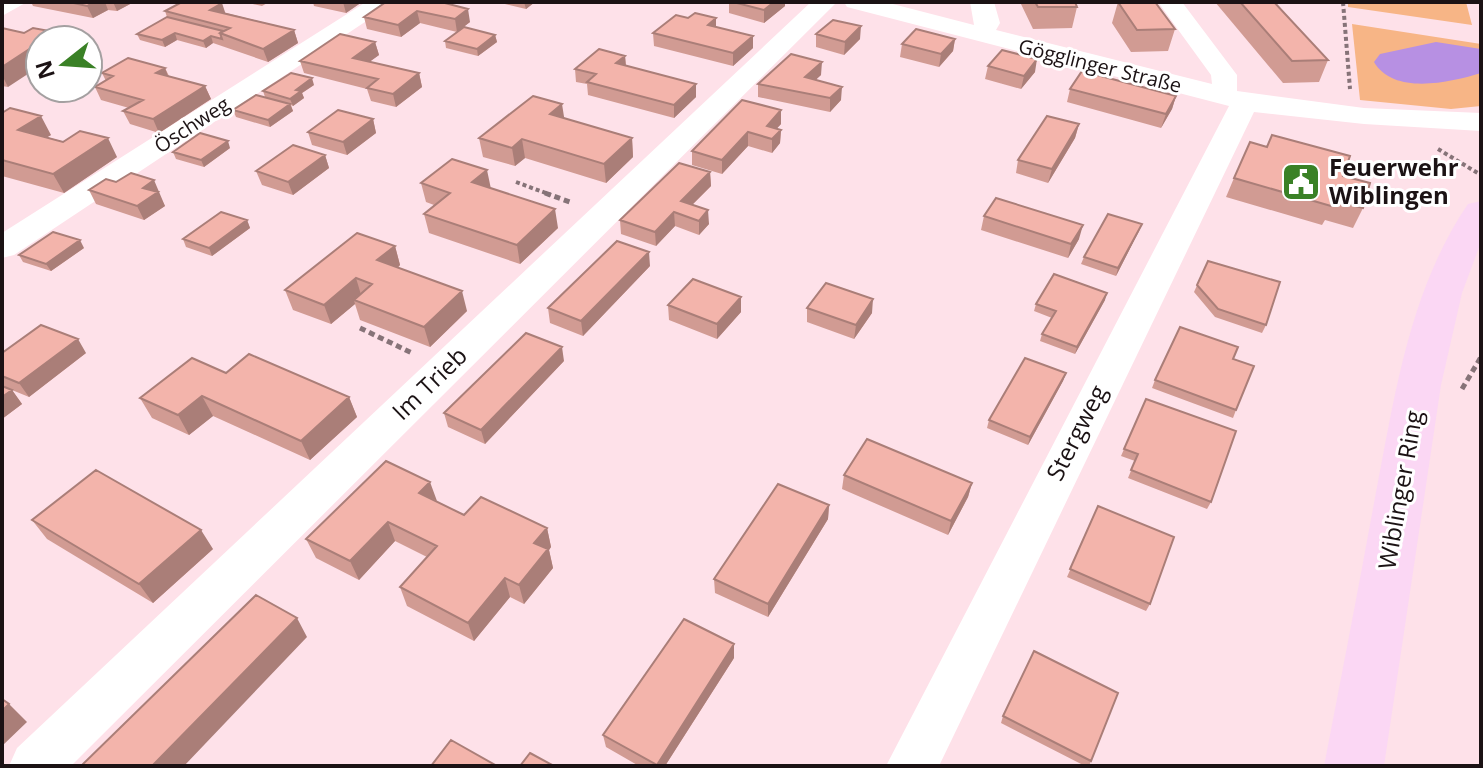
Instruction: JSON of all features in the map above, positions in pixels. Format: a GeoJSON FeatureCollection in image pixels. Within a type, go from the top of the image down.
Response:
{"type":"FeatureCollection","features":[{"type":"Feature","properties":{"kind":"main road","name":"Wiblinger Ring"},"geometry":{"type":"LineString","coordinates":[[1354,766],[1419,385],[1442,293],[1461,244],[1479,218]]}},
{"type":"Feature","properties":{"kind":"street"},"geometry":{"type":"LineString","coordinates":[[2,9],[15,2]]}},
{"type":"Feature","properties":{"kind":"street","name":"Öschweg"},"geometry":{"type":"LineString","coordinates":[[2,248],[383,2]]}},
{"type":"Feature","properties":{"kind":"street","name":"Im Trieb"},"geometry":{"type":"LineString","coordinates":[[35,766],[825,2]]}},
{"type":"Feature","properties":{"kind":"street","name":"Gögglinger Straße"},"geometry":{"type":"LineString","coordinates":[[856,2],[1234,99],[1315,112],[1481,122]]}},
{"type":"Feature","properties":{"kind":"street","name":"Gögglinger Straße"},"geometry":{"type":"LineString","coordinates":[[979,36],[988,23],[982,2]]}},
{"type":"Feature","properties":{"kind":"street","name":"Gögglinger Straße"},"geometry":{"type":"LineString","coordinates":[[1170,2],[1224,75],[1234,99]]}},
{"type":"Feature","properties":{"kind":"street","name":"Stergweg"},"geometry":{"type":"LineString","coordinates":[[912,766],[1234,99]]}},
{"type":"Feature","properties":{"kind":"street"},"geometry":{"type":"LineString","coordinates":[[1300,142],[1315,112]]}},
{"type":"Feature","properties":{"kind":"street","name":"Gögglinger Straße"},"geometry":{"type":"LineString","coordinates":[[1359,115],[1481,144]]}},
{"type":"Feature","properties":{"kind":"path"},"geometry":{"type":"LineString","coordinates":[[1343,2],[1359,115]]}},
{"type":"Feature","properties":{"kind":"path"},"geometry":{"type":"LineString","coordinates":[[1447,152],[1481,175]]}},
{"type":"Feature","properties":{"kind":"path"},"geometry":{"type":"LineString","coordinates":[[516,182],[605,215]]}},
{"type":"Feature","properties":{"kind":"path"},"geometry":{"type":"LineString","coordinates":[[360,328],[446,369]]}},
{"type":"Feature","properties":{"kind":"path"},"geometry":{"type":"LineString","coordinates":[[1459,395],[1481,357]]}},
{"type":"Feature","properties":{"kind":"shaded area"},"geometry":{"type":"Polygon","coordinates":[[[1348,2],[1466,2],[1472,25],[1348,7],[1348,2]]]}},
{"type":"Feature","properties":{"kind":"shaded area"},"geometry":{"type":"Polygon","coordinates":[[[1352,24],[1481,44],[1481,106],[1451,109],[1360,100],[1352,24]]]}},
{"type":"Feature","properties":{"kind":"shaded area"},"geometry":{"type":"Polygon","coordinates":[[[1436,42],[1481,49],[1481,73],[1454,80],[1409,83],[1383,73],[1374,62],[1380,54],[1436,42]]]}},
{"type":"Feature","properties":{"kind":"building"},"geometry":{"type":"Polygon","coordinates":[[[69,2],[94,2],[87,6],[69,2]]]}},
{"type":"Feature","properties":{"kind":"building"},"geometry":{"type":"Polygon","coordinates":[[[182,2],[222,3],[210,10],[294,30],[263,49],[220,33],[230,28],[165,11],[182,2]]]}},
{"type":"Feature","properties":{"kind":"building"},"geometry":{"type":"Polygon","coordinates":[[[386,2],[441,2],[468,9],[455,19],[417,11],[398,25],[364,17],[386,2]]]}},
{"type":"Feature","properties":{"kind":"building"},"geometry":{"type":"Polygon","coordinates":[[[733,2],[774,2],[764,10],[733,2]]]}},
{"type":"Feature","properties":{"kind":"building"},"geometry":{"type":"Polygon","coordinates":[[[1035,2],[1075,2],[1077,7],[1038,7],[1035,2]]]}},
{"type":"Feature","properties":{"kind":"building"},"geometry":{"type":"Polygon","coordinates":[[[1118,2],[1155,2],[1175,29],[1137,30],[1118,2]]]}},
{"type":"Feature","properties":{"kind":"building"},"geometry":{"type":"Polygon","coordinates":[[[1240,2],[1274,2],[1328,60],[1292,61],[1240,2]]]}},
{"type":"Feature","properties":{"kind":"building"},"geometry":{"type":"Polygon","coordinates":[[[695,13],[716,18],[708,25],[753,36],[733,53],[653,33],[676,15],[688,18],[695,13]]]}},
{"type":"Feature","properties":{"kind":"building"},"geometry":{"type":"Polygon","coordinates":[[[167,17],[223,31],[220,33],[222,39],[211,36],[203,41],[175,33],[162,40],[137,34],[167,17]]]}},
{"type":"Feature","properties":{"kind":"building"},"geometry":{"type":"Polygon","coordinates":[[[833,20],[861,26],[845,42],[816,34],[833,20]]]}},
{"type":"Feature","properties":{"kind":"building"},"geometry":{"type":"Polygon","coordinates":[[[464,27],[495,35],[477,49],[445,41],[464,27]]]}},
{"type":"Feature","properties":{"kind":"building"},"geometry":{"type":"Polygon","coordinates":[[[2,28],[24,33],[24,53],[2,67],[2,28]]]}},
{"type":"Feature","properties":{"kind":"building"},"geometry":{"type":"Polygon","coordinates":[[[916,29],[955,39],[941,54],[902,44],[916,29]]]}},
{"type":"Feature","properties":{"kind":"building"},"geometry":{"type":"Polygon","coordinates":[[[340,34],[375,42],[353,58],[419,73],[393,94],[367,88],[378,79],[300,61],[340,34]]]}},
{"type":"Feature","properties":{"kind":"building"},"geometry":{"type":"Polygon","coordinates":[[[599,49],[625,56],[616,63],[696,84],[674,105],[587,82],[596,74],[575,69],[599,49]]]}},
{"type":"Feature","properties":{"kind":"building"},"geometry":{"type":"Polygon","coordinates":[[[1002,50],[1037,59],[1024,76],[988,66],[1002,50]]]}},
{"type":"Feature","properties":{"kind":"building"},"geometry":{"type":"Polygon","coordinates":[[[791,54],[822,62],[805,77],[842,87],[830,98],[758,84],[791,54]]]}},
{"type":"Feature","properties":{"kind":"building"},"geometry":{"type":"Polygon","coordinates":[[[128,58],[165,68],[156,73],[205,86],[153,119],[123,111],[143,100],[104,89],[104,82],[113,76],[104,72],[128,58]]]}},
{"type":"Feature","properties":{"kind":"building"},"geometry":{"type":"Polygon","coordinates":[[[1082,71],[1176,96],[1166,114],[1070,89],[1082,71]]]}},
{"type":"Feature","properties":{"kind":"building"},"geometry":{"type":"Polygon","coordinates":[[[291,73],[312,78],[290,99],[263,91],[291,73]]]}},
{"type":"Feature","properties":{"kind":"building"},"geometry":{"type":"Polygon","coordinates":[[[256,95],[290,104],[268,120],[233,110],[256,95]]]}},
{"type":"Feature","properties":{"kind":"building"},"geometry":{"type":"Polygon","coordinates":[[[533,96],[562,104],[550,114],[632,138],[604,164],[522,139],[512,148],[479,138],[533,96]]]}},
{"type":"Feature","properties":{"kind":"building"},"geometry":{"type":"Polygon","coordinates":[[[742,100],[781,110],[767,126],[781,130],[772,139],[748,132],[722,160],[692,151],[742,100]]]}},
{"type":"Feature","properties":{"kind":"building"},"geometry":{"type":"Polygon","coordinates":[[[10,108],[41,116],[18,130],[63,142],[80,131],[108,138],[53,174],[2,160],[2,113],[10,108]]]}},
{"type":"Feature","properties":{"kind":"building"},"geometry":{"type":"Polygon","coordinates":[[[338,110],[373,119],[343,142],[308,132],[338,110]]]}},
{"type":"Feature","properties":{"kind":"building"},"geometry":{"type":"Polygon","coordinates":[[[1047,116],[1079,124],[1052,169],[1018,160],[1047,116]]]}},
{"type":"Feature","properties":{"kind":"building"},"geometry":{"type":"Polygon","coordinates":[[[200,133],[228,141],[201,160],[173,152],[200,133]]]}},
{"type":"Feature","properties":{"kind":"building"},"geometry":{"type":"Polygon","coordinates":[[[1272,135],[1350,156],[1343,176],[1370,183],[1363,208],[1333,200],[1331,206],[1234,178],[1250,142],[1267,147],[1272,135]]]}},
{"type":"Feature","properties":{"kind":"building"},"geometry":{"type":"Polygon","coordinates":[[[293,145],[325,155],[288,182],[256,171],[293,145]]]}},
{"type":"Feature","properties":{"kind":"building"},"geometry":{"type":"Polygon","coordinates":[[[452,159],[487,170],[472,182],[555,209],[517,245],[424,214],[450,193],[421,183],[452,159]]]}},
{"type":"Feature","properties":{"kind":"building"},"geometry":{"type":"Polygon","coordinates":[[[679,163],[710,172],[681,201],[708,210],[699,221],[674,212],[655,232],[620,220],[679,163]]]}},
{"type":"Feature","properties":{"kind":"building"},"geometry":{"type":"Polygon","coordinates":[[[131,173],[154,180],[143,188],[158,192],[137,206],[89,190],[106,179],[116,182],[131,173]]]}},
{"type":"Feature","properties":{"kind":"building"},"geometry":{"type":"Polygon","coordinates":[[[996,198],[1083,225],[1071,244],[984,216],[996,198]]]}},
{"type":"Feature","properties":{"kind":"building"},"geometry":{"type":"Polygon","coordinates":[[[221,212],[247,220],[209,248],[183,239],[221,212]]]}},
{"type":"Feature","properties":{"kind":"building"},"geometry":{"type":"Polygon","coordinates":[[[1108,214],[1142,224],[1118,268],[1084,257],[1108,214]]]}},
{"type":"Feature","properties":{"kind":"building"},"geometry":{"type":"Polygon","coordinates":[[[53,232],[80,240],[46,264],[19,255],[53,232]]]}},
{"type":"Feature","properties":{"kind":"building"},"geometry":{"type":"Polygon","coordinates":[[[357,233],[395,246],[377,260],[462,291],[424,327],[354,300],[372,284],[356,278],[324,305],[285,290],[357,233]]]}},
{"type":"Feature","properties":{"kind":"building"},"geometry":{"type":"Polygon","coordinates":[[[617,241],[649,252],[581,321],[548,308],[617,241]]]}},
{"type":"Feature","properties":{"kind":"building"},"geometry":{"type":"Polygon","coordinates":[[[1208,261],[1280,282],[1266,325],[1218,309],[1197,285],[1208,261]]]}},
{"type":"Feature","properties":{"kind":"building"},"geometry":{"type":"Polygon","coordinates":[[[1054,274],[1107,293],[1077,347],[1042,334],[1056,311],[1036,304],[1054,274]]]}},
{"type":"Feature","properties":{"kind":"building"},"geometry":{"type":"Polygon","coordinates":[[[693,279],[741,297],[717,324],[668,305],[693,279]]]}},
{"type":"Feature","properties":{"kind":"building"},"geometry":{"type":"Polygon","coordinates":[[[826,283],[873,299],[856,325],[807,308],[826,283]]]}},
{"type":"Feature","properties":{"kind":"building"},"geometry":{"type":"Polygon","coordinates":[[[41,325],[78,339],[19,383],[2,376],[2,353],[41,325]]]}},
{"type":"Feature","properties":{"kind":"building"},"geometry":{"type":"Polygon","coordinates":[[[1180,327],[1238,347],[1233,359],[1254,366],[1236,410],[1155,380],[1180,327]]]}},
{"type":"Feature","properties":{"kind":"building"},"geometry":{"type":"Polygon","coordinates":[[[526,333],[562,347],[481,430],[444,413],[526,333]]]}},
{"type":"Feature","properties":{"kind":"building"},"geometry":{"type":"Polygon","coordinates":[[[249,354],[349,397],[301,441],[202,396],[178,415],[140,398],[192,358],[226,373],[249,354]]]}},
{"type":"Feature","properties":{"kind":"building"},"geometry":{"type":"Polygon","coordinates":[[[1025,358],[1066,373],[1030,437],[989,420],[1025,358]]]}},
{"type":"Feature","properties":{"kind":"building"},"geometry":{"type":"Polygon","coordinates":[[[2,386],[12,390],[2,397],[2,386]]]}},
{"type":"Feature","properties":{"kind":"building"},"geometry":{"type":"Polygon","coordinates":[[[1146,399],[1236,431],[1211,502],[1131,470],[1138,454],[1124,449],[1146,399]]]}},
{"type":"Feature","properties":{"kind":"building"},"geometry":{"type":"Polygon","coordinates":[[[867,439],[972,483],[951,521],[844,475],[867,439]]]}},
{"type":"Feature","properties":{"kind":"building"},"geometry":{"type":"Polygon","coordinates":[[[386,461],[430,482],[419,493],[464,515],[481,497],[547,528],[534,543],[548,549],[519,585],[505,578],[468,623],[400,587],[437,546],[388,522],[350,561],[306,539],[386,461]]]}},
{"type":"Feature","properties":{"kind":"building"},"geometry":{"type":"Polygon","coordinates":[[[96,470],[201,530],[139,584],[32,520],[96,470]]]}},
{"type":"Feature","properties":{"kind":"building"},"geometry":{"type":"Polygon","coordinates":[[[778,484],[829,505],[768,604],[714,579],[778,484]]]}},
{"type":"Feature","properties":{"kind":"building"},"geometry":{"type":"Polygon","coordinates":[[[1098,506],[1174,537],[1150,604],[1070,569],[1098,506]]]}},
{"type":"Feature","properties":{"kind":"building"},"geometry":{"type":"Polygon","coordinates":[[[256,595],[297,618],[152,766],[81,766],[256,595]]]}},
{"type":"Feature","properties":{"kind":"building"},"geometry":{"type":"Polygon","coordinates":[[[684,619],[734,644],[657,765],[603,735],[684,619]]]}},
{"type":"Feature","properties":{"kind":"building"},"geometry":{"type":"Polygon","coordinates":[[[1034,651],[1118,693],[1091,761],[1003,716],[1034,651]]]}},
{"type":"Feature","properties":{"kind":"building"},"geometry":{"type":"Polygon","coordinates":[[[2,699],[9,704],[2,711],[2,699]]]}},
{"type":"Feature","properties":{"kind":"building"},"geometry":{"type":"Polygon","coordinates":[[[451,740],[497,766],[431,766],[451,740]]]}},
{"type":"Feature","properties":{"kind":"building"},"geometry":{"type":"Polygon","coordinates":[[[530,753],[554,766],[520,766],[530,753]]]}},
{"type":"Feature","properties":{"kind":"place","name":"Feuerwehr Wiblingen"},"geometry":{"type":"Point","coordinates":[1301,182]}}]}
